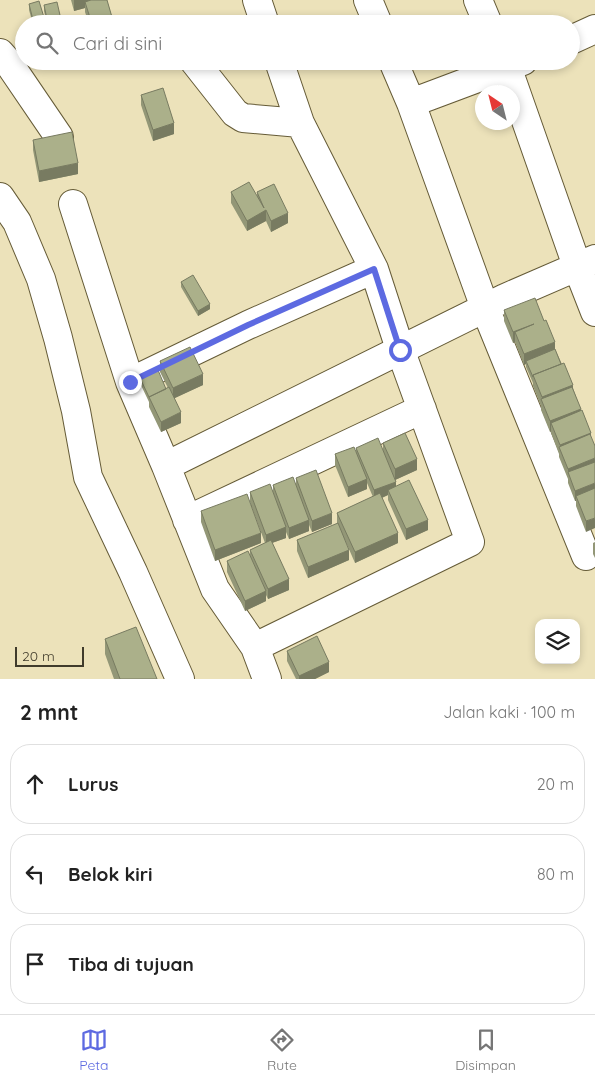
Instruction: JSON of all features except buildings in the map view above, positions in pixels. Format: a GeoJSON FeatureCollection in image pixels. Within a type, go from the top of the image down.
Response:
{"type":"FeatureCollection","features":[{"type":"Feature","properties":{"kind":"street"},"geometry":{"type":"LineString","coordinates":[[257,0],[262,15]]}},
{"type":"Feature","properties":{"kind":"street"},"geometry":{"type":"LineString","coordinates":[[368,0],[374,15]]}},
{"type":"Feature","properties":{"kind":"street"},"geometry":{"type":"LineString","coordinates":[[478,0],[484,15]]}},
{"type":"Feature","properties":{"kind":"street"},"geometry":{"type":"LineString","coordinates":[[580,36],[595,29]]}},
{"type":"Feature","properties":{"kind":"street"},"geometry":{"type":"LineString","coordinates":[[18,70],[59,137]]}},
{"type":"Feature","properties":{"kind":"street"},"geometry":{"type":"LineString","coordinates":[[201,70],[235,112],[243,118],[300,123]]}},
{"type":"Feature","properties":{"kind":"street"},"geometry":{"type":"LineString","coordinates":[[254,647],[470,542],[400,350],[374,269],[300,123],[281,70]]}},
{"type":"Feature","properties":{"kind":"street"},"geometry":{"type":"LineString","coordinates":[[397,70],[411,103],[485,308],[586,556]]}},
{"type":"Feature","properties":{"kind":"street"},"geometry":{"type":"LineString","coordinates":[[411,103],[496,70]]}},
{"type":"Feature","properties":{"kind":"street"},"geometry":{"type":"LineString","coordinates":[[514,70],[586,263],[595,312]]}},
{"type":"Feature","properties":{"kind":"street"},"geometry":{"type":"LineString","coordinates":[[0,197],[18,222],[41,279],[76,411],[88,476],[134,572],[180,679]]}},
{"type":"Feature","properties":{"kind":"street"},"geometry":{"type":"LineString","coordinates":[[73,204],[130,382],[215,589],[254,647],[267,679]]}},
{"type":"Feature","properties":{"kind":"street"},"geometry":{"type":"LineString","coordinates":[[166,466],[505,298],[586,263]]}},
{"type":"Feature","properties":{"kind":"street"},"geometry":{"type":"LineString","coordinates":[[130,382],[248,325],[374,269]]}},
{"type":"Feature","properties":{"kind":"street"},"geometry":{"type":"LineString","coordinates":[[187,520],[422,410]]}},
{"type":"Feature","properties":{"kind":"route"},"geometry":{"type":"LineString","coordinates":[[130,382],[248,325],[374,269],[400,350]]}}]}
